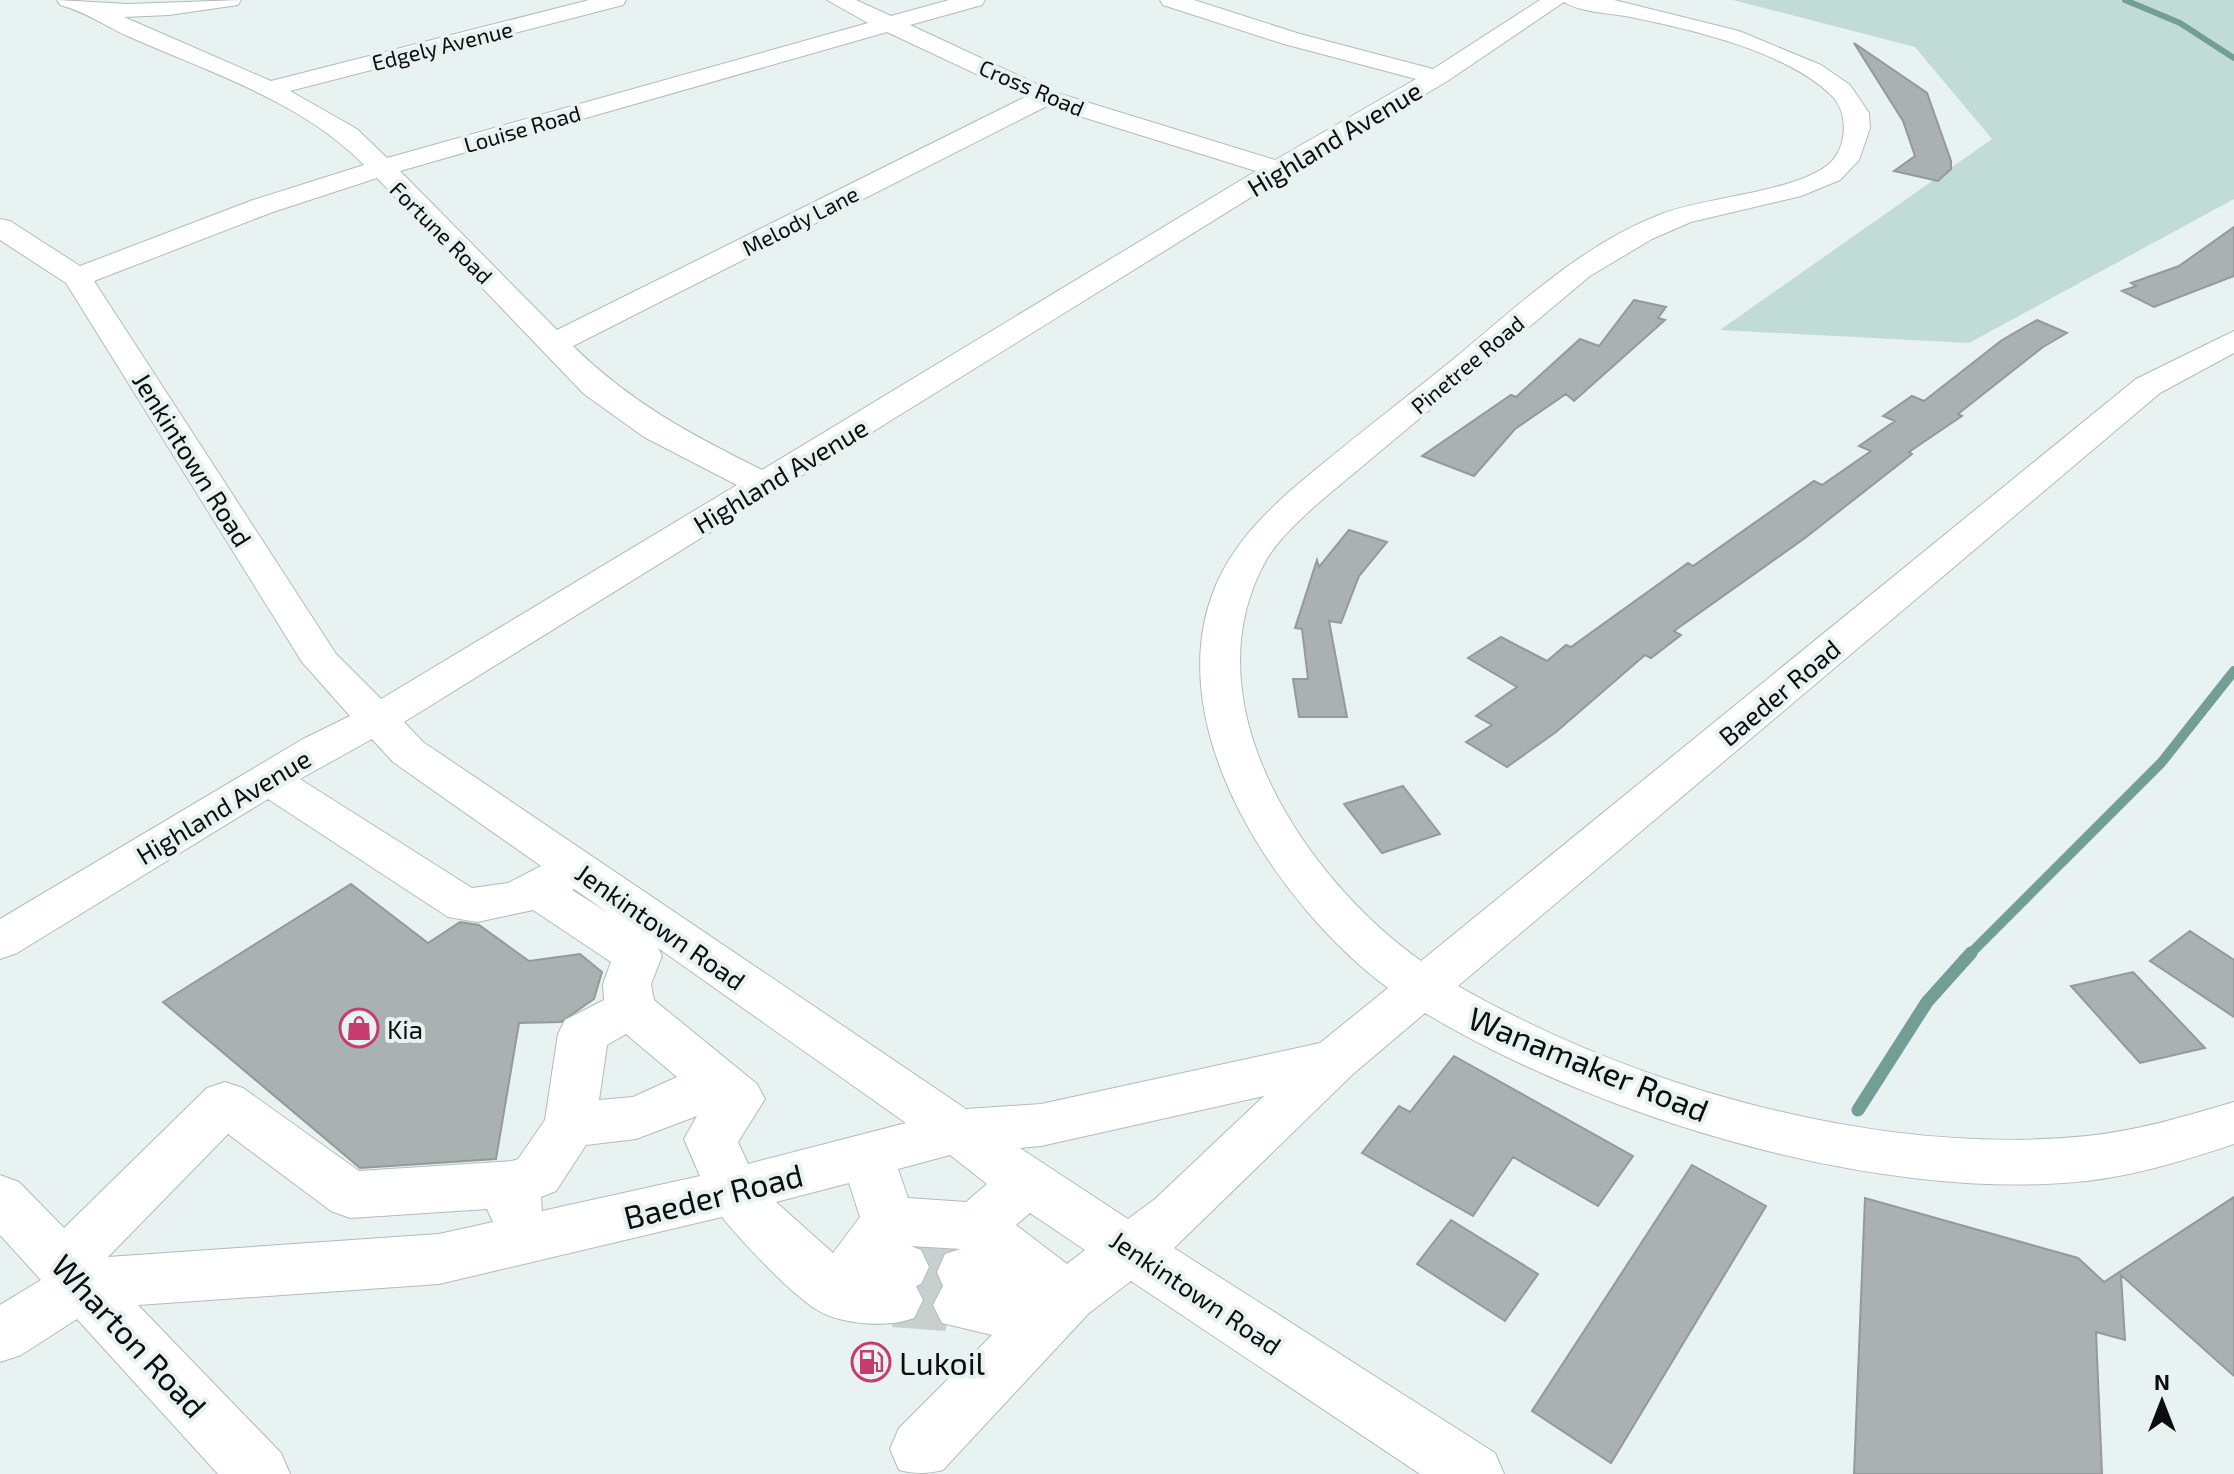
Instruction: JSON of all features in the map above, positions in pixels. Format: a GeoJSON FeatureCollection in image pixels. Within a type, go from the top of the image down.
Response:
{"type":"FeatureCollection","features":[{"type":"Feature","properties":{"kind":"street"},"geometry":{"type":"LineString","coordinates":[[68,0],[98,11],[157,10],[230,0]]}},
{"type":"Feature","properties":{"kind":"street","name":"Edgely Avenue"},"geometry":{"type":"LineString","coordinates":[[269,89],[615,0]]}},
{"type":"Feature","properties":{"kind":"street","name":"Cross Road"},"geometry":{"type":"LineString","coordinates":[[838,0],[1045,97],[1278,169]]}},
{"type":"Feature","properties":{"kind":"street","name":"Louise Road"},"geometry":{"type":"LineString","coordinates":[[77,277],[263,206],[379,169],[974,0]]}},
{"type":"Feature","properties":{"kind":"street"},"geometry":{"type":"LineString","coordinates":[[1171,0],[1292,39],[1437,77]]}},
{"type":"Feature","properties":{"kind":"street","name":"Highland Avenue"},"geometry":{"type":"LineString","coordinates":[[0,941],[268,779],[377,720],[1278,169],[1437,77],[1555,0]]}},
{"type":"Feature","properties":{"kind":"street","name":"Pinetree Road"},"geometry":{"type":"LineString","coordinates":[[1422,987],[1389,964],[1333,911],[1275,836],[1241,766],[1226,714],[1219,670],[1220,626],[1238,578],[1278,520],[1580,270],[1633,235],[1681,216],[1789,191],[1821,179],[1844,165],[1857,127],[1855,110],[1837,88],[1775,51],[1699,27],[1574,0]]}},
{"type":"Feature","properties":{"kind":"street","name":"Fortune Road"},"geometry":{"type":"LineString","coordinates":[[98,11],[123,26],[269,89],[348,134],[596,387],[656,430],[765,485]]}},
{"type":"Feature","properties":{"kind":"street","name":"Melody Lane"},"geometry":{"type":"LineString","coordinates":[[555,343],[1045,97]]}},
{"type":"Feature","properties":{"kind":"street","name":"Jenkintown Road"},"geometry":{"type":"LineString","coordinates":[[0,227],[77,277],[322,662],[408,752],[555,878],[654,945],[958,1131],[1027,1182],[1473,1474]]}},
{"type":"Feature","properties":{"kind":"street","name":"Baeder Road"},"geometry":{"type":"LineString","coordinates":[[921,1449],[1051,1296],[1132,1248],[1174,1216],[1335,1060],[2148,386],[2234,340]]}},
{"type":"Feature","properties":{"kind":"street"},"geometry":{"type":"LineString","coordinates":[[2195,362],[2234,378]]}},
{"type":"Feature","properties":{"kind":"street"},"geometry":{"type":"LineString","coordinates":[[268,779],[464,905],[489,905],[523,898],[555,878]]}},
{"type":"Feature","properties":{"kind":"street"},"geometry":{"type":"LineString","coordinates":[[654,945],[627,984],[630,1009],[739,1099],[710,1139],[734,1191],[760,1223],[876,1269],[968,1268],[1051,1296]]}},
{"type":"Feature","properties":{"kind":"street","name":"Wanamaker Road"},"geometry":{"type":"LineString","coordinates":[[1422,987],[1458,1010],[1559,1058],[1668,1101],[1815,1142],[1944,1160],[2065,1160],[2110,1156],[2234,1123]]}},
{"type":"Feature","properties":{"kind":"street"},"geometry":{"type":"LineString","coordinates":[[0,1336],[74,1274],[225,1103],[350,1195],[512,1184],[537,1175],[570,1125],[583,1034],[630,1009]]}},
{"type":"Feature","properties":{"kind":"street","name":"Baeder Road"},"geometry":{"type":"LineString","coordinates":[[74,1274],[439,1259],[734,1191],[958,1131],[1041,1125],[1335,1060]]}},
{"type":"Feature","properties":{"kind":"street"},"geometry":{"type":"LineString","coordinates":[[570,1125],[636,1118],[679,1101],[717,1080]]}},
{"type":"Feature","properties":{"kind":"street"},"geometry":{"type":"LineString","coordinates":[[867,1157],[876,1269]]}},
{"type":"Feature","properties":{"kind":"street"},"geometry":{"type":"LineString","coordinates":[[968,1268],[1027,1182]]}},
{"type":"Feature","properties":{"kind":"street"},"geometry":{"type":"LineString","coordinates":[[512,1184],[519,1241]]}},
{"type":"Feature","properties":{"kind":"street","name":"Wharton Road"},"geometry":{"type":"LineString","coordinates":[[0,1198],[259,1474]]}},
{"type":"Feature","properties":{"kind":"street"},"geometry":{"type":"LineString","coordinates":[[968,1268],[1051,1296]]}},
{"type":"Feature","properties":{"kind":"green space"},"geometry":{"type":"Polygon","coordinates":[[[1733,0],[2234,0],[2234,199],[1969,343],[1720,330],[1992,139],[1915,47],[1733,0]]]}},
{"type":"Feature","properties":{"kind":"building"},"geometry":{"type":"Polygon","coordinates":[[[1854,43],[1927,93],[1951,161],[1951,169],[1938,181],[1894,171],[1915,156],[1903,121],[1854,43]]]}},
{"type":"Feature","properties":{"kind":"building"},"geometry":{"type":"Polygon","coordinates":[[[2234,227],[2234,276],[2154,307],[2122,291],[2136,286],[2131,283],[2179,266],[2234,227]]]}},
{"type":"Feature","properties":{"kind":"building"},"geometry":{"type":"Polygon","coordinates":[[[1634,300],[1666,307],[1658,318],[1665,320],[1574,401],[1566,394],[1515,429],[1474,476],[1422,456],[1511,395],[1516,397],[1580,339],[1599,346],[1634,300]]]}},
{"type":"Feature","properties":{"kind":"building"},"geometry":{"type":"Polygon","coordinates":[[[2037,320],[2067,333],[2043,347],[1958,414],[1962,416],[1909,452],[1912,454],[1805,538],[1674,631],[1681,635],[1651,658],[1645,655],[1556,732],[1507,767],[1466,742],[1492,725],[1476,716],[1517,687],[1468,658],[1501,637],[1547,661],[1566,645],[1571,647],[1688,563],[1693,566],[1814,481],[1822,485],[1871,451],[1859,446],[1895,421],[1883,416],[1912,396],[1924,401],[2002,340],[2037,320]]]}},
{"type":"Feature","properties":{"kind":"building"},"geometry":{"type":"Polygon","coordinates":[[[1349,530],[1387,542],[1359,576],[1341,623],[1329,621],[1347,717],[1299,717],[1293,679],[1308,679],[1302,629],[1295,628],[1317,560],[1319,567],[1349,530]]]}},
{"type":"Feature","properties":{"kind":"building"},"geometry":{"type":"Polygon","coordinates":[[[1403,786],[1440,834],[1382,853],[1344,804],[1403,786]]]}},
{"type":"Feature","properties":{"kind":"building","name":"Kia"},"geometry":{"type":"Polygon","coordinates":[[[351,884],[428,943],[460,922],[479,925],[529,961],[580,954],[602,972],[594,999],[561,1022],[519,1023],[496,1159],[360,1168],[163,1002],[351,884]]]}},
{"type":"Feature","properties":{"kind":"building"},"geometry":{"type":"Polygon","coordinates":[[[2190,931],[2234,960],[2234,1017],[2150,961],[2190,931]]]}},
{"type":"Feature","properties":{"kind":"building"},"geometry":{"type":"Polygon","coordinates":[[[2133,972],[2205,1048],[2140,1063],[2071,986],[2133,972]]]}},
{"type":"Feature","properties":{"kind":"building"},"geometry":{"type":"Polygon","coordinates":[[[1454,1056],[1633,1156],[1598,1206],[1513,1157],[1473,1216],[1362,1153],[1399,1106],[1410,1112],[1454,1056]]]}},
{"type":"Feature","properties":{"kind":"building"},"geometry":{"type":"Polygon","coordinates":[[[1692,1165],[1766,1206],[1611,1463],[1532,1411],[1692,1165]]]}},
{"type":"Feature","properties":{"kind":"building"},"geometry":{"type":"Polygon","coordinates":[[[2234,1197],[2234,1376],[2121,1275],[2125,1340],[2096,1332],[2102,1474],[1854,1474],[1865,1198],[2078,1258],[2104,1282],[2234,1197]]]}},
{"type":"Feature","properties":{"kind":"building"},"geometry":{"type":"Polygon","coordinates":[[[1451,1220],[1538,1274],[1505,1321],[1417,1264],[1451,1220]]]}},
{"type":"Feature","properties":{"kind":"waterway"},"geometry":{"type":"LineString","coordinates":[[2125,0],[2180,23],[2234,58]]}},
{"type":"Feature","properties":{"kind":"waterway"},"geometry":{"type":"LineString","coordinates":[[1971,953],[2161,763],[2234,671]]}},
{"type":"Feature","properties":{"kind":"waterway"},"geometry":{"type":"LineString","coordinates":[[1858,1110],[1927,1002],[1971,953]]}},
{"type":"Feature","properties":{"kind":"tunnel"},"geometry":{"type":"LineString","coordinates":[[901,1267],[965,1272]]}},
{"type":"Feature","properties":{"kind":"tunnel"},"geometry":{"type":"LineString","coordinates":[[894,1300],[962,1305]]}},
{"type":"Feature","properties":{"kind":"place","name":"Kia"},"geometry":{"type":"Point","coordinates":[359,1028]}},
{"type":"Feature","properties":{"kind":"place","name":"Lukoil"},"geometry":{"type":"Point","coordinates":[871,1362]}}]}
